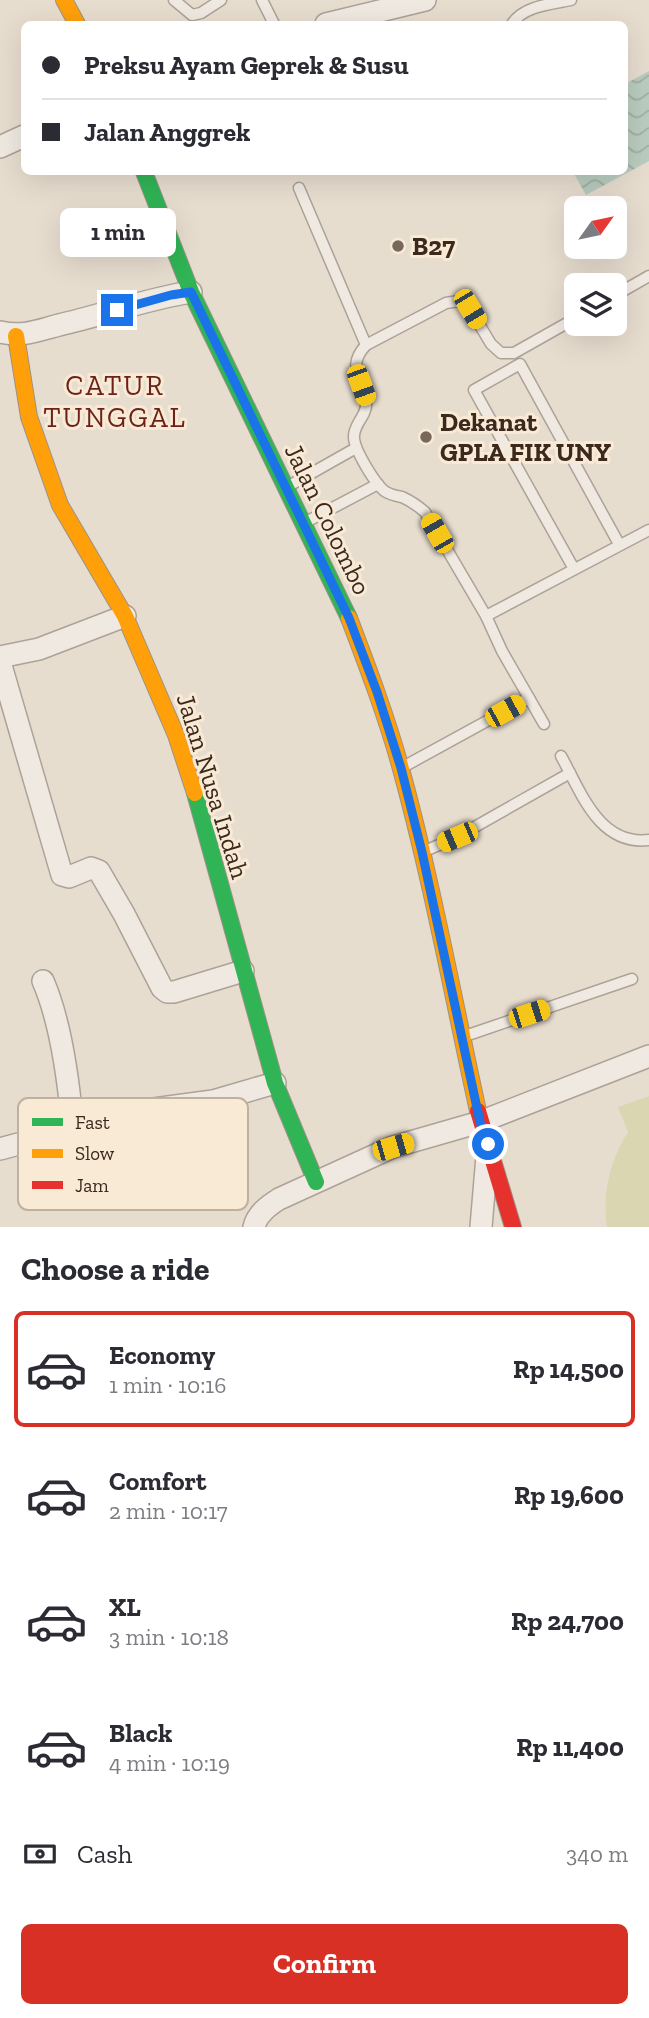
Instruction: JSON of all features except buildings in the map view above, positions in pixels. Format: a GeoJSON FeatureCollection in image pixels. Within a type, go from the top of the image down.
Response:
{"type":"FeatureCollection","features":[{"type":"Feature","properties":{"kind":"main road"},"geometry":{"type":"LineString","coordinates":[[64,0],[75,21]]}},
{"type":"Feature","properties":{"kind":"main road","name":"Jalan Colombo"},"geometry":{"type":"LineString","coordinates":[[145,175],[191,292],[349,618],[377,692],[401,768],[422,852],[480,1122],[513,1227]]}},
{"type":"Feature","properties":{"kind":"main road","name":"Jalan Nusa Indah"},"geometry":{"type":"LineString","coordinates":[[8,334],[29,417],[48,476],[66,517],[125,616],[164,706],[187,768],[275,1083],[316,1182]]}},
{"type":"Feature","properties":{"kind":"street"},"geometry":{"type":"LineString","coordinates":[[338,21],[425,0]]}},
{"type":"Feature","properties":{"kind":"street"},"geometry":{"type":"LineString","coordinates":[[0,147],[21,137]]}},
{"type":"Feature","properties":{"kind":"street"},"geometry":{"type":"LineString","coordinates":[[8,334],[91,318],[171,295],[191,292]]}},
{"type":"Feature","properties":{"kind":"street"},"geometry":{"type":"LineString","coordinates":[[125,616],[39,649],[0,660],[62,875],[69,877],[91,868],[100,873],[162,988],[167,992],[243,971]]}},
{"type":"Feature","properties":{"kind":"street"},"geometry":{"type":"LineString","coordinates":[[43,981],[51,1001],[70,1098]]}},
{"type":"Feature","properties":{"kind":"street"},"geometry":{"type":"LineString","coordinates":[[254,1227],[265,1209],[279,1199],[393,1147],[480,1122],[649,1056]]}},
{"type":"Feature","properties":{"kind":"street"},"geometry":{"type":"LineString","coordinates":[[223,1098],[275,1083]]}},
{"type":"Feature","properties":{"kind":"street"},"geometry":{"type":"LineString","coordinates":[[0,1149],[18,1144]]}},
{"type":"Feature","properties":{"kind":"street"},"geometry":{"type":"LineString","coordinates":[[481,1227],[488,1144]]}},
{"type":"Feature","properties":{"kind":"lane"},"geometry":{"type":"LineString","coordinates":[[174,0],[192,15],[201,13],[221,0]]}},
{"type":"Feature","properties":{"kind":"lane"},"geometry":{"type":"LineString","coordinates":[[262,0],[272,21]]}},
{"type":"Feature","properties":{"kind":"lane"},"geometry":{"type":"LineString","coordinates":[[515,21],[538,3],[570,0]]}},
{"type":"Feature","properties":{"kind":"lane"},"geometry":{"type":"LineString","coordinates":[[299,188],[366,345]]}},
{"type":"Feature","properties":{"kind":"lane"},"geometry":{"type":"LineString","coordinates":[[627,289],[649,276]]}},
{"type":"Feature","properties":{"kind":"lane"},"geometry":{"type":"LineString","coordinates":[[544,724],[502,651],[486,616],[425,512],[415,503],[387,493],[378,484],[356,448],[356,426],[365,413],[366,400],[356,370],[357,355],[366,345],[446,303],[459,302],[470,309],[491,344],[501,353],[514,353],[564,325]]}},
{"type":"Feature","properties":{"kind":"lane"},"geometry":{"type":"LineString","coordinates":[[573,569],[474,390],[520,364],[619,544]]}},
{"type":"Feature","properties":{"kind":"lane"},"geometry":{"type":"LineString","coordinates":[[284,488],[356,448]]}},
{"type":"Feature","properties":{"kind":"lane"},"geometry":{"type":"LineString","coordinates":[[303,523],[378,484]]}},
{"type":"Feature","properties":{"kind":"lane"},"geometry":{"type":"LineString","coordinates":[[486,616],[649,530]]}},
{"type":"Feature","properties":{"kind":"lane"},"geometry":{"type":"LineString","coordinates":[[401,768],[529,698]]}},
{"type":"Feature","properties":{"kind":"lane"},"geometry":{"type":"LineString","coordinates":[[561,755],[603,826],[617,837],[635,842],[649,840]]}},
{"type":"Feature","properties":{"kind":"lane"},"geometry":{"type":"LineString","coordinates":[[422,852],[457,837],[570,772]]}},
{"type":"Feature","properties":{"kind":"lane"},"geometry":{"type":"LineString","coordinates":[[462,1037],[632,979]]}},
{"type":"Feature","properties":{"kind":"shaded area"},"geometry":{"type":"Polygon","coordinates":[[[649,1096],[649,1227],[607,1227],[609,1178],[616,1154],[628,1132],[618,1107],[649,1096]]]}},
{"type":"Feature","properties":{"kind":"water"},"geometry":{"type":"Polygon","coordinates":[[[649,71],[649,161],[628,172],[628,82],[649,71]]]}},
{"type":"Feature","properties":{"kind":"water"},"geometry":{"type":"Polygon","coordinates":[[[575,175],[623,175],[586,195],[575,175]]]}},
{"type":"Feature","properties":{"kind":"traffic: fast"},"geometry":{"type":"LineString","coordinates":[[145,175],[191,292],[349,618]]}},
{"type":"Feature","properties":{"kind":"traffic: fast"},"geometry":{"type":"LineString","coordinates":[[195,793],[275,1083],[316,1182]]}},
{"type":"Feature","properties":{"kind":"traffic: slow"},"geometry":{"type":"LineString","coordinates":[[64,0],[75,21]]}},
{"type":"Feature","properties":{"kind":"traffic: slow"},"geometry":{"type":"LineString","coordinates":[[16,336],[29,417],[60,505],[125,616],[176,735],[195,793]]}},
{"type":"Feature","properties":{"kind":"traffic: slow"},"geometry":{"type":"LineString","coordinates":[[349,618],[390,731],[412,811],[478,1111]]}},
{"type":"Feature","properties":{"kind":"traffic: jam"},"geometry":{"type":"LineString","coordinates":[[478,1111],[513,1227]]}},
{"type":"Feature","properties":{"kind":"place","name":"B27"},"geometry":{"type":"Point","coordinates":[398,246]}},
{"type":"Feature","properties":{"kind":"place","name":"Dekanat GPLA FIK UNY"},"geometry":{"type":"Point","coordinates":[426,437]}},
{"type":"Feature","properties":{"kind":"district","name":"CATUR TUNGGAL"},"geometry":{"type":"Point","coordinates":[115,401]}},
{"type":"Feature","properties":{"kind":"route"},"geometry":{"type":"LineString","coordinates":[[117,310],[191,292],[349,618],[377,692],[401,768],[422,852],[480,1122],[488,1144]]}}]}
